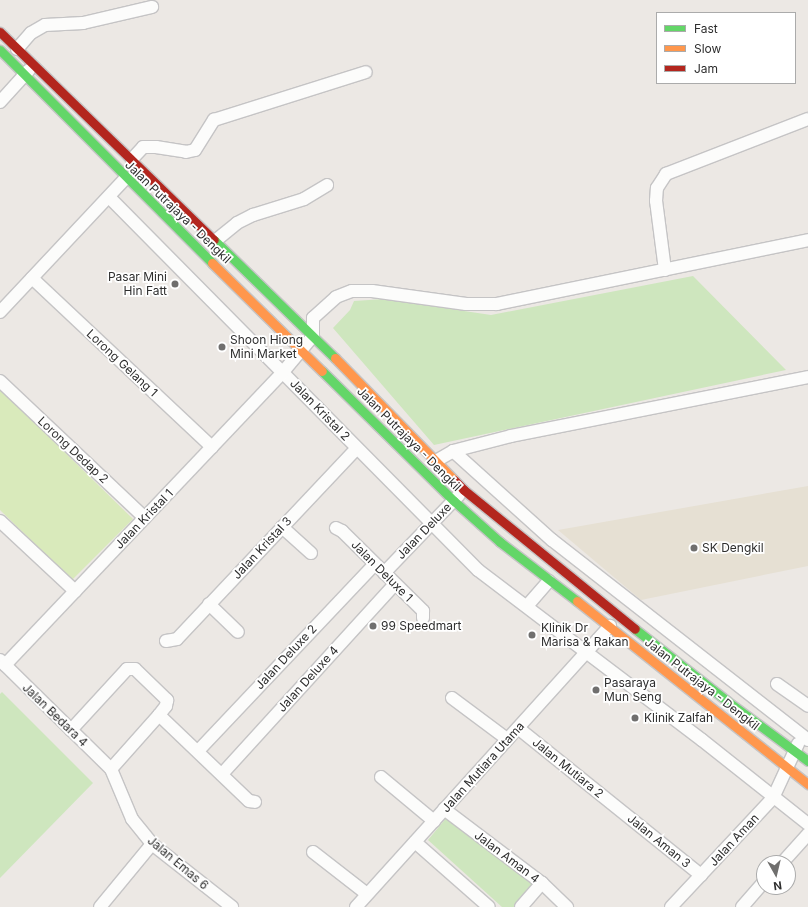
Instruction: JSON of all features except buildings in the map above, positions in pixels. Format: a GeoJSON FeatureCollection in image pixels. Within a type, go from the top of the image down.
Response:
{"type":"FeatureCollection","features":[{"type":"Feature","properties":{"kind":"main road","name":"Jalan Putrajaya - Dengkil"},"geometry":{"type":"LineString","coordinates":[[0,32],[313,336],[464,490],[536,550],[727,701],[808,761]]}},
{"type":"Feature","properties":{"kind":"main road","name":"Jalan Putrajaya - Dengkil"},"geometry":{"type":"LineString","coordinates":[[0,50],[126,178],[454,501],[500,542],[549,581],[610,626],[808,784]]}},
{"type":"Feature","properties":{"kind":"street"},"geometry":{"type":"LineString","coordinates":[[17,49],[31,33],[45,25],[83,23],[152,7]]}},
{"type":"Feature","properties":{"kind":"street"},"geometry":{"type":"LineString","coordinates":[[0,102],[33,64]]}},
{"type":"Feature","properties":{"kind":"street"},"geometry":{"type":"LineString","coordinates":[[132,159],[143,147],[156,147],[186,152],[195,150],[214,120],[366,72]]}},
{"type":"Feature","properties":{"kind":"street"},"geometry":{"type":"LineString","coordinates":[[665,270],[656,201],[657,188],[666,174],[808,119]]}},
{"type":"Feature","properties":{"kind":"street"},"geometry":{"type":"LineString","coordinates":[[0,312],[126,178]]}},
{"type":"Feature","properties":{"kind":"street"},"geometry":{"type":"LineString","coordinates":[[215,241],[237,223],[253,215],[304,199],[327,185]]}},
{"type":"Feature","properties":{"kind":"street","name":"Jalan Kristal 2"},"geometry":{"type":"LineString","coordinates":[[109,197],[283,372],[356,449],[478,570],[702,740],[773,798],[808,824]]}},
{"type":"Feature","properties":{"kind":"street"},"geometry":{"type":"LineString","coordinates":[[313,336],[313,318],[336,297],[352,291],[372,291],[466,304],[497,304],[808,240]]}},
{"type":"Feature","properties":{"kind":"street","name":"Lorong Gelang 1"},"geometry":{"type":"LineString","coordinates":[[32,278],[212,447]]}},
{"type":"Feature","properties":{"kind":"street","name":"Jalan Kristal 1"},"geometry":{"type":"LineString","coordinates":[[2,663],[75,591],[145,518],[283,372],[313,336]]}},
{"type":"Feature","properties":{"kind":"street"},"geometry":{"type":"LineString","coordinates":[[436,461],[454,451],[511,436],[808,377]]}},
{"type":"Feature","properties":{"kind":"street","name":"Lorong Dedap 2"},"geometry":{"type":"LineString","coordinates":[[0,382],[145,518]]}},
{"type":"Feature","properties":{"kind":"street","name":"Jalan Kristal 3"},"geometry":{"type":"LineString","coordinates":[[166,641],[177,639],[356,449]]}},
{"type":"Feature","properties":{"kind":"street"},"geometry":{"type":"LineString","coordinates":[[454,451],[552,540],[806,736]]}},
{"type":"Feature","properties":{"kind":"street","name":"Jalan Deluxe"},"geometry":{"type":"LineString","coordinates":[[384,573],[464,490]]}},
{"type":"Feature","properties":{"kind":"street"},"geometry":{"type":"LineString","coordinates":[[0,521],[75,591]]}},
{"type":"Feature","properties":{"kind":"street"},"geometry":{"type":"LineString","coordinates":[[282,527],[311,553]]}},
{"type":"Feature","properties":{"kind":"street","name":"Jalan Deluxe 1"},"geometry":{"type":"LineString","coordinates":[[336,528],[342,531],[423,611],[423,618]]}},
{"type":"Feature","properties":{"kind":"street","name":"Jalan Deluxe 2"},"geometry":{"type":"LineString","coordinates":[[198,751],[375,564]]}},
{"type":"Feature","properties":{"kind":"street"},"geometry":{"type":"LineString","coordinates":[[527,606],[549,581]]}},
{"type":"Feature","properties":{"kind":"street","name":"Jalan Deluxe 4"},"geometry":{"type":"LineString","coordinates":[[222,774],[394,584]]}},
{"type":"Feature","properties":{"kind":"street"},"geometry":{"type":"LineString","coordinates":[[209,604],[238,632]]}},
{"type":"Feature","properties":{"kind":"street","name":"Jalan Mutiara Utama"},"geometry":{"type":"LineString","coordinates":[[356,907],[610,626]]}},
{"type":"Feature","properties":{"kind":"street","name":"Jalan Bedara 4"},"geometry":{"type":"LineString","coordinates":[[2,663],[111,769]]}},
{"type":"Feature","properties":{"kind":"street"},"geometry":{"type":"LineString","coordinates":[[71,730],[127,669],[135,669],[167,700],[166,706],[159,715],[111,769]]}},
{"type":"Feature","properties":{"kind":"street"},"geometry":{"type":"LineString","coordinates":[[777,684],[808,706]]}},
{"type":"Feature","properties":{"kind":"street"},"geometry":{"type":"LineString","coordinates":[[727,701],[740,686]]}},
{"type":"Feature","properties":{"kind":"street"},"geometry":{"type":"LineString","coordinates":[[452,698],[508,739]]}},
{"type":"Feature","properties":{"kind":"street"},"geometry":{"type":"LineString","coordinates":[[159,715],[249,801],[255,802]]}},
{"type":"Feature","properties":{"kind":"street","name":"Jalan Mutiara 2"},"geometry":{"type":"LineString","coordinates":[[518,728],[618,808]]}},
{"type":"Feature","properties":{"kind":"street","name":"Jalan Aman"},"geometry":{"type":"LineString","coordinates":[[671,907],[773,798],[795,750],[806,736]]}},
{"type":"Feature","properties":{"kind":"street","name":"Jalan Emas 6"},"geometry":{"type":"LineString","coordinates":[[111,769],[132,819],[152,844],[229,906]]}},
{"type":"Feature","properties":{"kind":"street"},"geometry":{"type":"LineString","coordinates":[[381,777],[434,821]]}},
{"type":"Feature","properties":{"kind":"street","name":"Jalan Aman 3"},"geometry":{"type":"LineString","coordinates":[[618,808],[701,875]]}},
{"type":"Feature","properties":{"kind":"street","name":"Jalan Aman 4"},"geometry":{"type":"LineString","coordinates":[[444,809],[542,883],[567,907]]}},
{"type":"Feature","properties":{"kind":"street"},"geometry":{"type":"LineString","coordinates":[[789,855],[808,834]]}},
{"type":"Feature","properties":{"kind":"street"},"geometry":{"type":"LineString","coordinates":[[415,842],[489,907]]}},
{"type":"Feature","properties":{"kind":"street"},"geometry":{"type":"LineString","coordinates":[[100,907],[152,844]]}},
{"type":"Feature","properties":{"kind":"street"},"geometry":{"type":"LineString","coordinates":[[313,852],[367,894]]}},
{"type":"Feature","properties":{"kind":"street"},"geometry":{"type":"LineString","coordinates":[[521,907],[542,883]]}},
{"type":"Feature","properties":{"kind":"street"},"geometry":{"type":"LineString","coordinates":[[742,907],[756,891]]}},
{"type":"Feature","properties":{"kind":"shaded area","name":"SK Dengkil"},"geometry":{"type":"Polygon","coordinates":[[[808,486],[808,566],[641,600],[558,530],[808,486]]]}},
{"type":"Feature","properties":{"kind":"green space"},"geometry":{"type":"Polygon","coordinates":[[[693,276],[786,370],[434,445],[333,328],[350,310],[354,301],[384,299],[491,315],[693,276]]]}},
{"type":"Feature","properties":{"kind":"green space"},"geometry":{"type":"Polygon","coordinates":[[[0,389],[133,519],[72,580],[0,510],[0,389]]]}},
{"type":"Feature","properties":{"kind":"green space"},"geometry":{"type":"Polygon","coordinates":[[[2,692],[93,783],[0,878],[0,694],[2,692]]]}},
{"type":"Feature","properties":{"kind":"green space"},"geometry":{"type":"Polygon","coordinates":[[[447,817],[534,885],[515,907],[502,907],[428,840],[447,817]]]}},
{"type":"Feature","properties":{"kind":"traffic: fast"},"geometry":{"type":"LineString","coordinates":[[0,50],[212,263]]}},
{"type":"Feature","properties":{"kind":"traffic: fast"},"geometry":{"type":"LineString","coordinates":[[214,240],[335,358]]}},
{"type":"Feature","properties":{"kind":"traffic: fast"},"geometry":{"type":"LineString","coordinates":[[322,371],[454,501],[500,542],[577,601]]}},
{"type":"Feature","properties":{"kind":"traffic: fast"},"geometry":{"type":"LineString","coordinates":[[635,629],[727,701],[808,761]]}},
{"type":"Feature","properties":{"kind":"traffic: slow"},"geometry":{"type":"LineString","coordinates":[[212,263],[322,371]]}},
{"type":"Feature","properties":{"kind":"traffic: slow"},"geometry":{"type":"LineString","coordinates":[[335,358],[454,480]]}},
{"type":"Feature","properties":{"kind":"traffic: slow"},"geometry":{"type":"LineString","coordinates":[[577,601],[808,784]]}},
{"type":"Feature","properties":{"kind":"traffic: jam"},"geometry":{"type":"LineString","coordinates":[[0,32],[214,240]]}},
{"type":"Feature","properties":{"kind":"traffic: jam"},"geometry":{"type":"LineString","coordinates":[[454,480],[464,490],[635,629]]}},
{"type":"Feature","properties":{"kind":"place","name":"Pasar Mini Hin Fatt"},"geometry":{"type":"Point","coordinates":[175,284]}},
{"type":"Feature","properties":{"kind":"place","name":"Shoon Hiong Mini Market"},"geometry":{"type":"Point","coordinates":[222,347]}},
{"type":"Feature","properties":{"kind":"place","name":"SK Dengkil"},"geometry":{"type":"Point","coordinates":[694,548]}},
{"type":"Feature","properties":{"kind":"place","name":"99 Speedmart"},"geometry":{"type":"Point","coordinates":[373,626]}},
{"type":"Feature","properties":{"kind":"place","name":"Klinik Dr Marisa & Rakan"},"geometry":{"type":"Point","coordinates":[532,635]}},
{"type":"Feature","properties":{"kind":"place","name":"Pasaraya Mun Seng"},"geometry":{"type":"Point","coordinates":[596,690]}},
{"type":"Feature","properties":{"kind":"place","name":"Klinik Zalfah"},"geometry":{"type":"Point","coordinates":[635,718]}}]}
